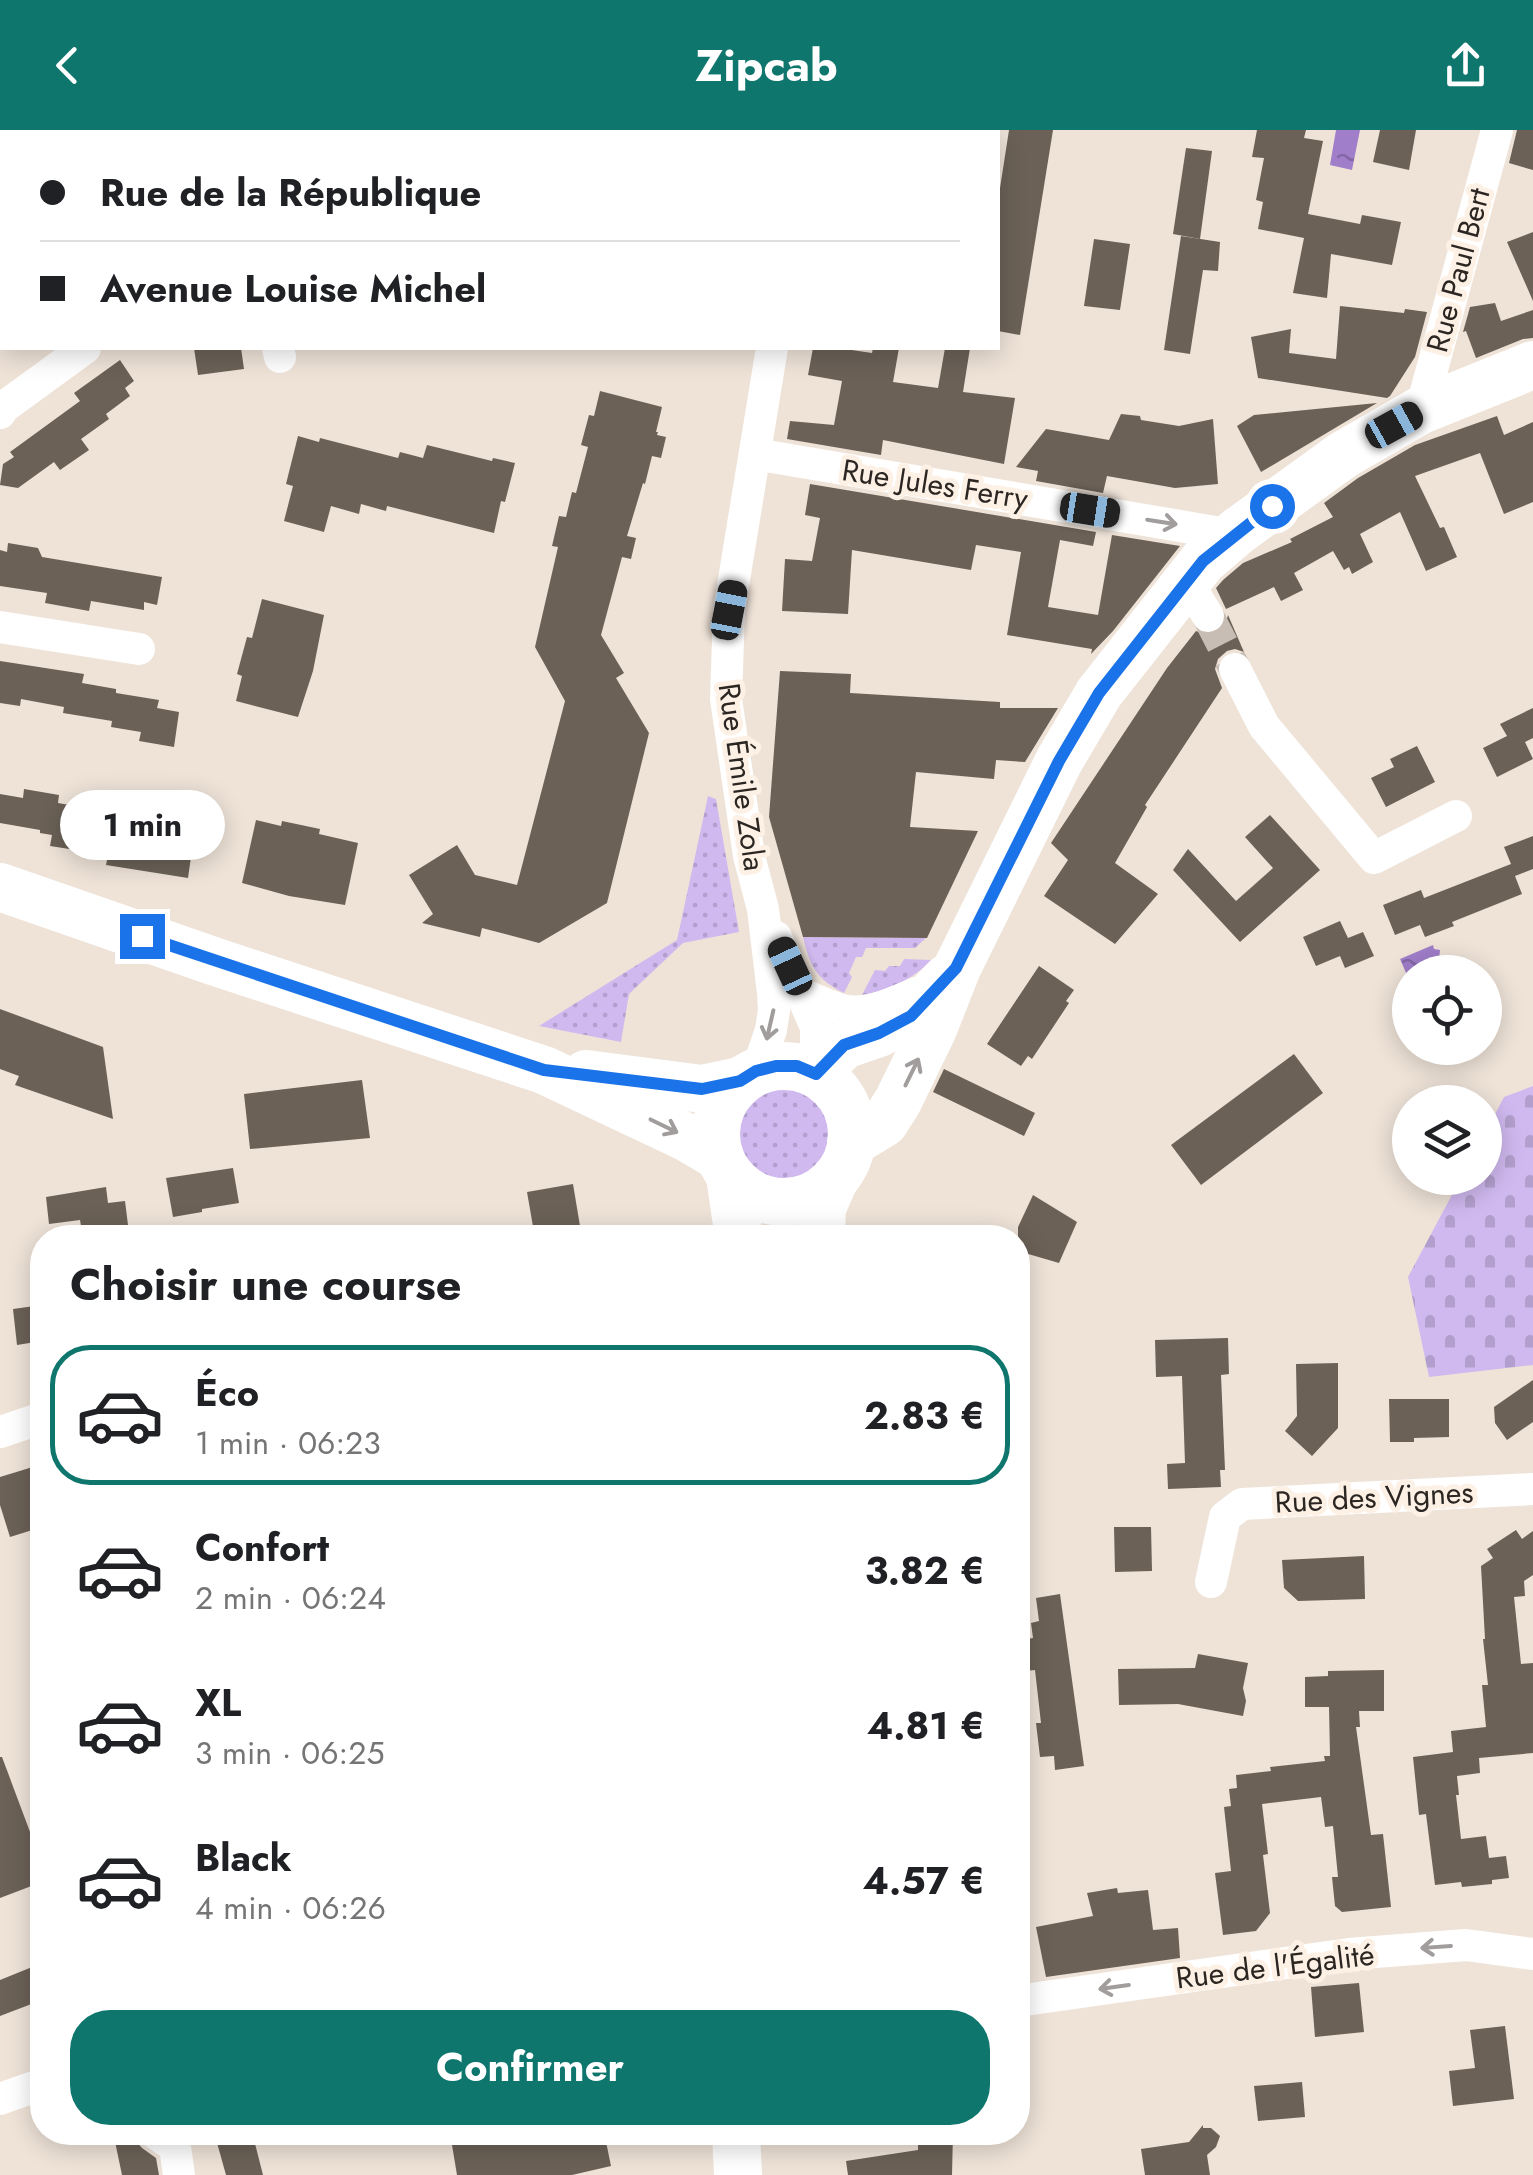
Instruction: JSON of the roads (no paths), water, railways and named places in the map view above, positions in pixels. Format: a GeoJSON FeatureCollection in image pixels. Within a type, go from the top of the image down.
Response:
{"type":"FeatureCollection","features":[{"type":"Feature","properties":{"kind":"street","name":"Rue Paul Bert"},"geometry":{"type":"LineString","coordinates":[[1420,410],[1496,130]]}},
{"type":"Feature","properties":{"kind":"street"},"geometry":{"type":"LineString","coordinates":[[1,409],[81,350]]}},
{"type":"Feature","properties":{"kind":"street","name":"Rue Émile Zola"},"geometry":{"type":"LineString","coordinates":[[772,350],[729,610],[726,699],[748,856],[763,908],[816,1027],[816,1074]]}},
{"type":"Feature","properties":{"kind":"street"},"geometry":{"type":"LineString","coordinates":[[0,887],[544,1070],[688,1138],[725,1166],[744,1190],[782,1202],[801,1200],[819,1192],[843,1162],[884,1124],[933,1030],[950,975],[1059,761],[1099,693],[1198,599],[1203,561],[1343,455],[1420,410],[1533,365]]}},
{"type":"Feature","properties":{"kind":"street","name":"Rue Jules Ferry"},"geometry":{"type":"LineString","coordinates":[[755,454],[1234,535]]}},
{"type":"Feature","properties":{"kind":"street"},"geometry":{"type":"LineString","coordinates":[[0,627],[139,648]]}},
{"type":"Feature","properties":{"kind":"street"},"geometry":{"type":"LineString","coordinates":[[1235,669],[1264,726],[1374,858],[1456,816]]}},
{"type":"Feature","properties":{"kind":"street","name":"Rue Émile Zola"},"geometry":{"type":"LineString","coordinates":[[748,1076],[770,1030],[774,1010],[763,908]]}},
{"type":"Feature","properties":{"kind":"street"},"geometry":{"type":"LineString","coordinates":[[804,995],[845,1011],[860,1012],[884,1006],[950,975]]}},
{"type":"Feature","properties":{"kind":"street"},"geometry":{"type":"LineString","coordinates":[[816,1074],[844,1045],[911,1016],[950,975]]}},
{"type":"Feature","properties":{"kind":"street"},"geometry":{"type":"LineString","coordinates":[[544,1070],[702,1089],[776,1066],[797,1066],[816,1074],[845,1102],[851,1122],[843,1162],[822,1208],[821,1225]]}},
{"type":"Feature","properties":{"kind":"street"},"geometry":{"type":"LineString","coordinates":[[734,1225],[725,1166],[716,1136],[718,1114],[728,1095],[748,1076]]}},
{"type":"Feature","properties":{"kind":"street"},"geometry":{"type":"LineString","coordinates":[[0,1432],[30,1422]]}},
{"type":"Feature","properties":{"kind":"street","name":"Rue des Vignes"},"geometry":{"type":"LineString","coordinates":[[1212,1582],[1225,1517],[1242,1504],[1533,1488]]}},
{"type":"Feature","properties":{"kind":"street","name":"Rue de l'Égalité"},"geometry":{"type":"LineString","coordinates":[[1030,1999],[1349,1954],[1466,1945],[1533,1954]]}},
{"type":"Feature","properties":{"kind":"street"},"geometry":{"type":"LineString","coordinates":[[0,2099],[30,2088]]}},
{"type":"Feature","properties":{"kind":"street"},"geometry":{"type":"LineString","coordinates":[[172,2145],[179,2175]]}},
{"type":"Feature","properties":{"kind":"street"},"geometry":{"type":"LineString","coordinates":[[737,2145],[738,2175]]}},
{"type":"Feature","properties":{"kind":"water"},"geometry":{"type":"Polygon","coordinates":[[[1336,130],[1360,130],[1352,170],[1330,165],[1336,130]]]}},
{"type":"Feature","properties":{"kind":"water"},"geometry":{"type":"Polygon","coordinates":[[[1433,945],[1440,950],[1440,955],[1409,955],[1433,945]]]}},
{"type":"Feature","properties":{"kind":"tunnel"},"geometry":{"type":"LineString","coordinates":[[1208,616],[1235,669]]}}]}
